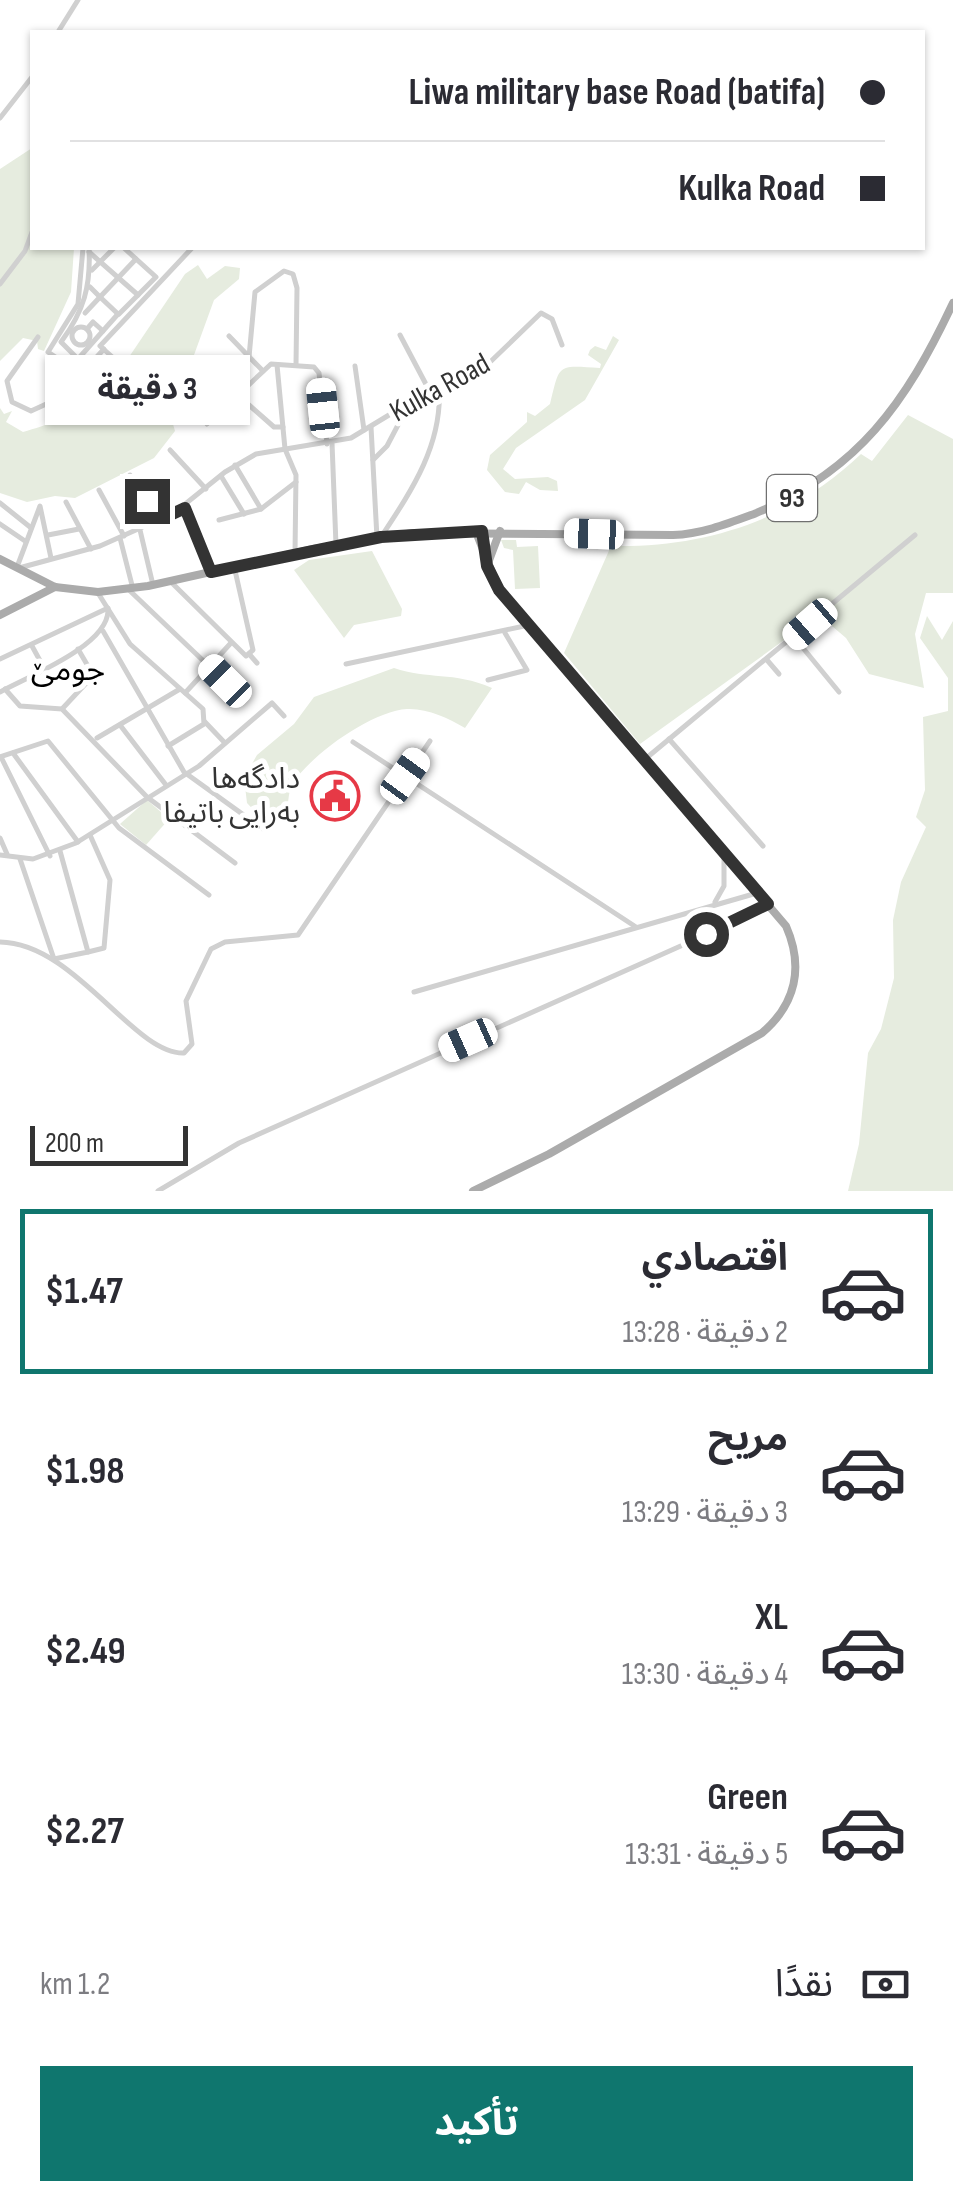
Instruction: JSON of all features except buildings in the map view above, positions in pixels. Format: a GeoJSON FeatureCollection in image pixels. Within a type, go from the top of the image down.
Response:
{"type":"FeatureCollection","features":[{"type":"Feature","properties":{"kind":"main road","name":"93"},"geometry":{"type":"LineString","coordinates":[[0,559],[56,587],[98,592],[153,585],[379,537],[464,531],[687,534],[801,494],[823,480],[870,436],[916,372],[953,302]]}},
{"type":"Feature","properties":{"kind":"main road"},"geometry":{"type":"LineString","coordinates":[[464,531],[499,590],[786,926],[796,966],[792,995],[776,1021],[549,1154],[473,1191]]}},
{"type":"Feature","properties":{"kind":"main road"},"geometry":{"type":"LineString","coordinates":[[479,531],[487,564]]}},
{"type":"Feature","properties":{"kind":"main road"},"geometry":{"type":"LineString","coordinates":[[487,564],[500,531]]}},
{"type":"Feature","properties":{"kind":"main road"},"geometry":{"type":"LineString","coordinates":[[20,572],[36,587],[33,599]]}},
{"type":"Feature","properties":{"kind":"main road"},"geometry":{"type":"LineString","coordinates":[[1,614],[56,587]]}},
{"type":"Feature","properties":{"kind":"street"},"geometry":{"type":"LineString","coordinates":[[59,30],[78,0]]}},
{"type":"Feature","properties":{"kind":"street"},"geometry":{"type":"LineString","coordinates":[[0,118],[30,80]]}},
{"type":"Feature","properties":{"kind":"street"},"geometry":{"type":"LineString","coordinates":[[0,284],[30,235]]}},
{"type":"Feature","properties":{"kind":"street"},"geometry":{"type":"LineString","coordinates":[[87,250],[90,272],[84,310],[61,342],[78,359],[89,344],[190,250]]}},
{"type":"Feature","properties":{"kind":"street"},"geometry":{"type":"LineString","coordinates":[[87,250],[78,304],[48,352],[91,382]]}},
{"type":"Feature","properties":{"kind":"street"},"geometry":{"type":"LineString","coordinates":[[88,250],[138,296]]}},
{"type":"Feature","properties":{"kind":"street"},"geometry":{"type":"LineString","coordinates":[[90,272],[112,250]]}},
{"type":"Feature","properties":{"kind":"street"},"geometry":{"type":"LineString","coordinates":[[38,337],[7,381],[12,402],[31,411],[103,378],[119,364],[100,346],[120,316],[156,277],[126,250]]}},
{"type":"Feature","properties":{"kind":"street"},"geometry":{"type":"LineString","coordinates":[[84,310],[136,259]]}},
{"type":"Feature","properties":{"kind":"street"},"geometry":{"type":"LineString","coordinates":[[249,357],[255,292],[284,271],[293,274],[297,288],[296,365]]}},
{"type":"Feature","properties":{"kind":"street"},"geometry":{"type":"LineString","coordinates":[[88,289],[120,316]]}},
{"type":"Feature","properties":{"kind":"street"},"geometry":{"type":"LineString","coordinates":[[84,310],[103,331]]}},
{"type":"Feature","properties":{"kind":"street","name":"Kulka Road"},"geometry":{"type":"LineString","coordinates":[[20,572],[51,558],[122,537],[185,508],[235,465],[256,454],[330,443],[368,429],[438,387],[498,358],[541,313],[552,319],[562,345]]}},
{"type":"Feature","properties":{"kind":"street"},"geometry":{"type":"LineString","coordinates":[[89,344],[87,330],[94,322]]}},
{"type":"Feature","properties":{"kind":"street"},"geometry":{"type":"LineString","coordinates":[[73,329],[87,330]]}},
{"type":"Feature","properties":{"kind":"street"},"geometry":{"type":"LineString","coordinates":[[73,329],[75,343]]}},
{"type":"Feature","properties":{"kind":"street"},"geometry":{"type":"LineString","coordinates":[[228,336],[264,372]]}},
{"type":"Feature","properties":{"kind":"street"},"geometry":{"type":"LineString","coordinates":[[400,336],[411,349],[430,392]]}},
{"type":"Feature","properties":{"kind":"street"},"geometry":{"type":"LineString","coordinates":[[68,350],[75,343],[89,344]]}},
{"type":"Feature","properties":{"kind":"street"},"geometry":{"type":"LineString","coordinates":[[84,371],[104,349]]}},
{"type":"Feature","properties":{"kind":"street"},"geometry":{"type":"LineString","coordinates":[[196,360],[234,398]]}},
{"type":"Feature","properties":{"kind":"street"},"geometry":{"type":"LineString","coordinates":[[277,365],[285,448],[297,481],[295,553]]}},
{"type":"Feature","properties":{"kind":"street"},"geometry":{"type":"LineString","coordinates":[[207,424],[264,372],[277,365],[318,369],[330,443],[336,545]]}},
{"type":"Feature","properties":{"kind":"street"},"geometry":{"type":"LineString","coordinates":[[356,366],[373,460],[379,537]]}},
{"type":"Feature","properties":{"kind":"street"},"geometry":{"type":"LineString","coordinates":[[379,537],[430,454],[441,416],[438,387]]}},
{"type":"Feature","properties":{"kind":"street"},"geometry":{"type":"LineString","coordinates":[[373,460],[387,446],[410,403]]}},
{"type":"Feature","properties":{"kind":"street"},"geometry":{"type":"LineString","coordinates":[[249,405],[274,427],[283,427]]}},
{"type":"Feature","properties":{"kind":"street"},"geometry":{"type":"LineString","coordinates":[[170,450],[206,489]]}},
{"type":"Feature","properties":{"kind":"street"},"geometry":{"type":"LineString","coordinates":[[235,465],[261,509]]}},
{"type":"Feature","properties":{"kind":"street"},"geometry":{"type":"LineString","coordinates":[[130,476],[157,521]]}},
{"type":"Feature","properties":{"kind":"street"},"geometry":{"type":"LineString","coordinates":[[221,476],[244,514]]}},
{"type":"Feature","properties":{"kind":"street"},"geometry":{"type":"LineString","coordinates":[[219,520],[261,509],[297,481]]}},
{"type":"Feature","properties":{"kind":"street"},"geometry":{"type":"LineString","coordinates":[[99,490],[122,537],[131,589],[235,691]]}},
{"type":"Feature","properties":{"kind":"street"},"geometry":{"type":"LineString","coordinates":[[0,502],[30,526]]}},
{"type":"Feature","properties":{"kind":"street"},"geometry":{"type":"LineString","coordinates":[[66,502],[90,549]]}},
{"type":"Feature","properties":{"kind":"street"},"geometry":{"type":"LineString","coordinates":[[20,572],[25,541],[42,506],[51,558]]}},
{"type":"Feature","properties":{"kind":"street"},"geometry":{"type":"LineString","coordinates":[[185,508],[211,572]]}},
{"type":"Feature","properties":{"kind":"street"},"geometry":{"type":"LineString","coordinates":[[0,524],[25,541]]}},
{"type":"Feature","properties":{"kind":"street"},"geometry":{"type":"LineString","coordinates":[[48,535],[80,528]]}},
{"type":"Feature","properties":{"kind":"street"},"geometry":{"type":"LineString","coordinates":[[139,529],[153,585]]}},
{"type":"Feature","properties":{"kind":"street"},"geometry":{"type":"LineString","coordinates":[[644,760],[915,536]]}},
{"type":"Feature","properties":{"kind":"street"},"geometry":{"type":"LineString","coordinates":[[234,566],[250,655],[257,663]]}},
{"type":"Feature","properties":{"kind":"street"},"geometry":{"type":"LineString","coordinates":[[170,581],[231,643],[250,655]]}},
{"type":"Feature","properties":{"kind":"street"},"geometry":{"type":"LineString","coordinates":[[98,592],[130,644],[203,709],[206,722],[225,743]]}},
{"type":"Feature","properties":{"kind":"street"},"geometry":{"type":"LineString","coordinates":[[108,608],[103,631],[184,772],[264,828]]}},
{"type":"Feature","properties":{"kind":"street"},"geometry":{"type":"LineString","coordinates":[[0,659],[108,608]]}},
{"type":"Feature","properties":{"kind":"street"},"geometry":{"type":"LineString","coordinates":[[346,664],[528,625]]}},
{"type":"Feature","properties":{"kind":"street"},"geometry":{"type":"LineString","coordinates":[[103,631],[3,691],[20,706],[62,709],[96,739],[148,797],[235,863]]}},
{"type":"Feature","properties":{"kind":"street"},"geometry":{"type":"LineString","coordinates":[[488,680],[526,670],[504,633]]}},
{"type":"Feature","properties":{"kind":"street"},"geometry":{"type":"LineString","coordinates":[[794,638],[839,692]]}},
{"type":"Feature","properties":{"kind":"street"},"geometry":{"type":"LineString","coordinates":[[96,739],[183,691],[231,643]]}},
{"type":"Feature","properties":{"kind":"street"},"geometry":{"type":"LineString","coordinates":[[32,646],[44,668]]}},
{"type":"Feature","properties":{"kind":"street"},"geometry":{"type":"LineString","coordinates":[[62,709],[92,674],[78,649]]}},
{"type":"Feature","properties":{"kind":"street"},"geometry":{"type":"LineString","coordinates":[[767,660],[779,674]]}},
{"type":"Feature","properties":{"kind":"street"},"geometry":{"type":"LineString","coordinates":[[0,856],[50,856],[166,785],[225,743],[272,702],[284,716]]}},
{"type":"Feature","properties":{"kind":"street"},"geometry":{"type":"LineString","coordinates":[[168,746],[206,722]]}},
{"type":"Feature","properties":{"kind":"street"},"geometry":{"type":"LineString","coordinates":[[120,725],[166,785]]}},
{"type":"Feature","properties":{"kind":"street"},"geometry":{"type":"LineString","coordinates":[[669,738],[763,846]]}},
{"type":"Feature","properties":{"kind":"street"},"geometry":{"type":"LineString","coordinates":[[50,856],[0,757],[48,741],[119,828],[210,895]]}},
{"type":"Feature","properties":{"kind":"street"},"geometry":{"type":"LineString","coordinates":[[0,942],[33,947],[54,959],[147,1036],[173,1053],[184,1053],[192,1044],[186,1002],[211,948],[225,942],[298,935],[430,741]]}},
{"type":"Feature","properties":{"kind":"street"},"geometry":{"type":"LineString","coordinates":[[353,742],[636,927]]}},
{"type":"Feature","properties":{"kind":"street"},"geometry":{"type":"LineString","coordinates":[[12,753],[78,842]]}},
{"type":"Feature","properties":{"kind":"street"},"geometry":{"type":"LineString","coordinates":[[54,959],[104,948],[110,880],[90,834]]}},
{"type":"Feature","properties":{"kind":"street"},"geometry":{"type":"LineString","coordinates":[[0,838],[8,855]]}},
{"type":"Feature","properties":{"kind":"street"},"geometry":{"type":"LineString","coordinates":[[60,851],[88,952]]}},
{"type":"Feature","properties":{"kind":"street"},"geometry":{"type":"LineString","coordinates":[[712,905],[724,886],[724,853]]}},
{"type":"Feature","properties":{"kind":"street"},"geometry":{"type":"LineString","coordinates":[[20,858],[54,959]]}},
{"type":"Feature","properties":{"kind":"street"},"geometry":{"type":"LineString","coordinates":[[414,992],[759,892]]}},
{"type":"Feature","properties":{"kind":"street"},"geometry":{"type":"LineString","coordinates":[[158,1191],[239,1143],[740,920],[768,904]]}},
{"type":"Feature","properties":{"kind":"shaded area"},"geometry":{"type":"Polygon","coordinates":[[[30,149],[30,250],[74,250],[71,292],[44,351],[38,349],[37,341],[23,338],[0,361],[0,169],[30,149]]]}},
{"type":"Feature","properties":{"kind":"shaded area"},"geometry":{"type":"Polygon","coordinates":[[[198,265],[207,279],[225,266],[240,268],[239,279],[214,300],[194,355],[168,407],[175,431],[154,458],[75,498],[55,496],[27,502],[0,493],[0,408],[4,414],[12,411],[6,422],[23,432],[75,410],[89,398],[84,391],[127,360],[185,274],[198,265]]]}},
{"type":"Feature","properties":{"kind":"shaded area"},"geometry":{"type":"Polygon","coordinates":[[[613,336],[619,340],[585,400],[516,448],[503,469],[515,479],[548,477],[557,481],[558,491],[540,490],[526,482],[519,494],[505,492],[487,470],[490,455],[527,422],[527,412],[535,416],[550,404],[562,370],[600,368],[601,364],[588,355],[590,350],[595,346],[606,350],[613,336]]]}},
{"type":"Feature","properties":{"kind":"shaded area"},"geometry":{"type":"Polygon","coordinates":[[[908,415],[953,439],[953,593],[926,593],[915,634],[924,688],[869,674],[846,638],[819,615],[640,744],[564,653],[611,546],[680,542],[745,526],[776,513],[834,477],[861,454],[872,461],[908,415]]]}},
{"type":"Feature","properties":{"kind":"shaded area"},"geometry":{"type":"Polygon","coordinates":[[[501,540],[516,540],[517,547],[538,546],[540,588],[515,589],[513,550],[504,548],[501,540]]]}},
{"type":"Feature","properties":{"kind":"shaded area"},"geometry":{"type":"Polygon","coordinates":[[[372,551],[402,609],[401,616],[354,625],[344,638],[294,570],[309,560],[372,551]]]}},
{"type":"Feature","properties":{"kind":"shaded area"},"geometry":{"type":"Polygon","coordinates":[[[927,616],[942,640],[953,621],[953,1191],[848,1191],[859,1144],[868,1053],[881,1029],[894,978],[893,920],[901,882],[926,827],[916,817],[925,790],[923,717],[948,711],[948,678],[920,638],[927,616]]]}},
{"type":"Feature","properties":{"kind":"shaded area"},"geometry":{"type":"Polygon","coordinates":[[[394,668],[465,679],[492,688],[465,728],[437,714],[415,709],[377,717],[361,726],[328,747],[302,772],[291,787],[285,820],[265,822],[247,803],[244,778],[257,755],[294,724],[314,697],[394,668]]]}},
{"type":"Feature","properties":{"kind":"shaded area"},"geometry":{"type":"Polygon","coordinates":[[[147,800],[169,819],[146,845],[120,824],[147,800]]]}},
{"type":"Feature","properties":{"kind":"place","name":"دادگه‌ها به‌رايى باتيفا"},"geometry":{"type":"Point","coordinates":[335,796]}},
{"type":"Feature","properties":{"kind":"district","name":"جومێ"},"geometry":{"type":"Point","coordinates":[68,670]}},
{"type":"Feature","properties":{"kind":"route"},"geometry":{"type":"LineString","coordinates":[[147,501],[157,521],[185,508],[211,572],[381,537],[430,531],[482,531],[487,566],[499,590],[768,904],[706,934]]}}]}
